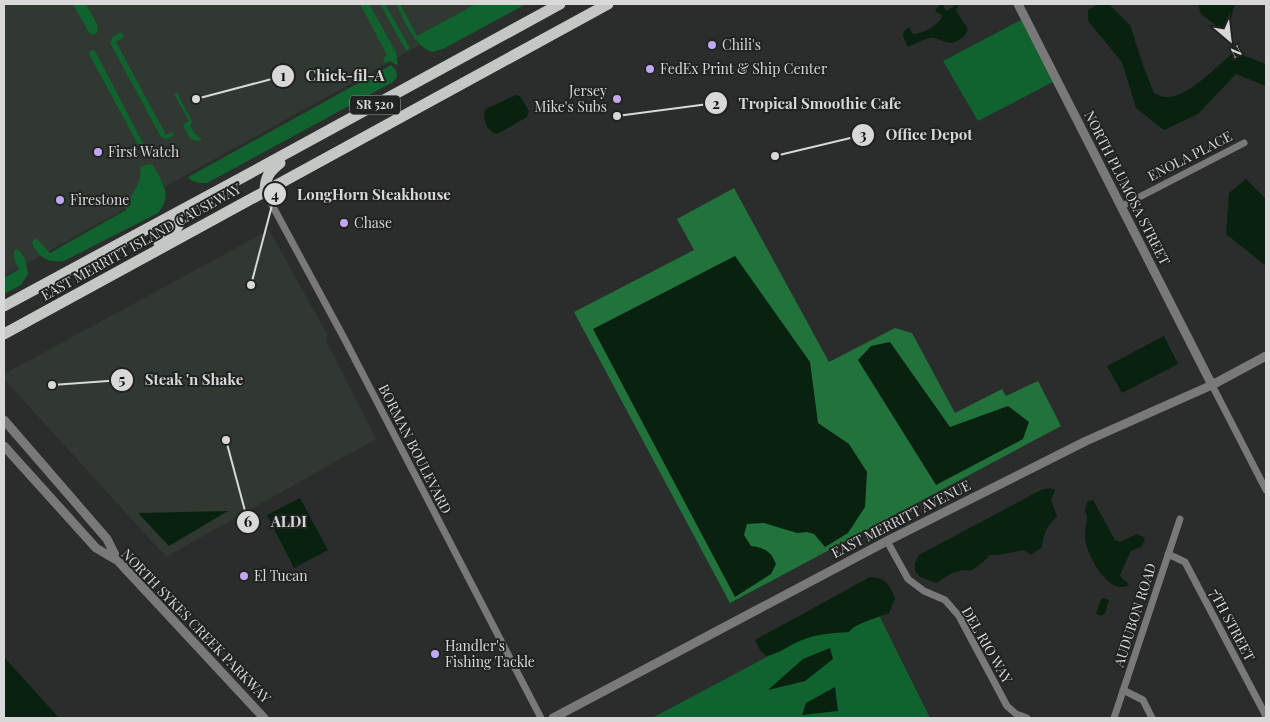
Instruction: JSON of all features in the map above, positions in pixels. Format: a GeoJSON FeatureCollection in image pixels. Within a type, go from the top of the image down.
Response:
{"type":"FeatureCollection","features":[{"type":"Feature","properties":{"kind":"main road","name":"EAST MERRITT ISLAND CAUSEWAY"},"geometry":{"type":"LineString","coordinates":[[4,306],[560,4]]}},
{"type":"Feature","properties":{"kind":"main road","name":"EAST MERRITT ISLAND CAUSEWAY"},"geometry":{"type":"LineString","coordinates":[[4,334],[122,268],[265,192],[436,96],[608,4]]}},
{"type":"Feature","properties":{"kind":"main road"},"geometry":{"type":"LineString","coordinates":[[265,192],[265,180],[269,172],[305,143]]}},
{"type":"Feature","properties":{"kind":"main road"},"geometry":{"type":"LineString","coordinates":[[122,268],[166,238],[177,227],[190,206]]}},
{"type":"Feature","properties":{"kind":"street","name":"NORTH PLUMOSA STREET"},"geometry":{"type":"LineString","coordinates":[[1021,5],[1212,385]]}},
{"type":"Feature","properties":{"kind":"street","name":"ENOLA PLACE"},"geometry":{"type":"LineString","coordinates":[[1122,206],[1244,143]]}},
{"type":"Feature","properties":{"kind":"street","name":"BORMAN BOULEVARD"},"geometry":{"type":"LineString","coordinates":[[265,192],[344,338],[542,718]]}},
{"type":"Feature","properties":{"kind":"street","name":"EAST MERRITT AVENUE"},"geometry":{"type":"LineString","coordinates":[[553,718],[887,541],[1086,441],[1212,385],[1266,356]]}},
{"type":"Feature","properties":{"kind":"street"},"geometry":{"type":"LineString","coordinates":[[1212,385],[1266,490]]}},
{"type":"Feature","properties":{"kind":"street"},"geometry":{"type":"LineString","coordinates":[[4,420],[108,539],[118,561]]}},
{"type":"Feature","properties":{"kind":"street","name":"NORTH SYKES CREEK PARKWAY"},"geometry":{"type":"LineString","coordinates":[[4,446],[96,548],[118,561],[264,718]]}},
{"type":"Feature","properties":{"kind":"street","name":"AUDUBON ROAD"},"geometry":{"type":"LineString","coordinates":[[1114,718],[1180,519]]}},
{"type":"Feature","properties":{"kind":"street","name":"DEL RIO WAY"},"geometry":{"type":"LineString","coordinates":[[887,541],[908,579],[924,591],[945,600],[959,616],[1007,706],[1016,714],[1027,718]]}},
{"type":"Feature","properties":{"kind":"street","name":"7TH STREET"},"geometry":{"type":"LineString","coordinates":[[1168,554],[1185,562],[1266,716]]}},
{"type":"Feature","properties":{"kind":"street"},"geometry":{"type":"LineString","coordinates":[[1123,690],[1142,700],[1152,718]]}},
{"type":"Feature","properties":{"kind":"shaded area"},"geometry":{"type":"Polygon","coordinates":[[[4,4],[494,4],[4,276],[4,4]]]}},
{"type":"Feature","properties":{"kind":"shaded area"},"geometry":{"type":"Polygon","coordinates":[[[940,4],[943,4],[946,11],[958,4],[956,11],[968,29],[965,35],[959,40],[949,43],[931,38],[908,47],[903,36],[904,31],[909,27],[913,34],[932,27],[941,19],[942,15],[935,11],[940,4]]]}},
{"type":"Feature","properties":{"kind":"shaded area"},"geometry":{"type":"Polygon","coordinates":[[[1099,4],[1109,4],[1130,25],[1154,93],[1165,97],[1183,93],[1202,80],[1234,52],[1266,64],[1266,86],[1236,74],[1198,114],[1164,130],[1136,108],[1122,62],[1088,21],[1088,10],[1099,4]]]}},
{"type":"Feature","properties":{"kind":"shaded area"},"geometry":{"type":"Polygon","coordinates":[[[1198,4],[1235,4],[1227,34],[1201,14],[1198,4]]]}},
{"type":"Feature","properties":{"kind":"shaded area"},"geometry":{"type":"Polygon","coordinates":[[[516,95],[520,96],[529,111],[527,117],[497,134],[493,133],[486,124],[484,116],[486,109],[516,95]]]}},
{"type":"Feature","properties":{"kind":"shaded area"},"geometry":{"type":"Polygon","coordinates":[[[1246,179],[1266,199],[1266,266],[1226,234],[1229,193],[1246,179]]]}},
{"type":"Feature","properties":{"kind":"shaded area"},"geometry":{"type":"Polygon","coordinates":[[[269,230],[327,334],[326,341],[376,439],[166,557],[4,379],[4,374],[269,230]]]}},
{"type":"Feature","properties":{"kind":"shaded area"},"geometry":{"type":"Polygon","coordinates":[[[735,256],[810,362],[818,423],[849,444],[867,472],[865,507],[848,533],[825,547],[814,534],[807,532],[797,533],[764,523],[747,524],[744,535],[751,546],[767,551],[776,564],[771,574],[735,597],[593,329],[735,256]]]}},
{"type":"Feature","properties":{"kind":"shaded area"},"geometry":{"type":"Polygon","coordinates":[[[1164,336],[1178,364],[1122,393],[1107,366],[1164,336]]]}},
{"type":"Feature","properties":{"kind":"shaded area"},"geometry":{"type":"Polygon","coordinates":[[[890,342],[950,427],[1008,406],[1029,422],[1023,439],[936,485],[858,360],[871,346],[890,342]]]}},
{"type":"Feature","properties":{"kind":"shaded area"},"geometry":{"type":"Polygon","coordinates":[[[1050,488],[1055,490],[1051,500],[1057,517],[1046,530],[1042,547],[1031,555],[1024,550],[990,555],[971,571],[966,570],[948,575],[936,583],[920,577],[915,571],[915,563],[919,555],[1041,490],[1050,488]]]}},
{"type":"Feature","properties":{"kind":"shaded area"},"geometry":{"type":"Polygon","coordinates":[[[300,498],[328,550],[294,568],[267,515],[300,498]]]}},
{"type":"Feature","properties":{"kind":"shaded area"},"geometry":{"type":"Polygon","coordinates":[[[1093,500],[1115,540],[1120,542],[1137,534],[1145,538],[1142,546],[1131,551],[1120,575],[1129,585],[1122,587],[1108,581],[1096,566],[1088,551],[1085,537],[1087,516],[1085,509],[1088,501],[1093,500]]]}},
{"type":"Feature","properties":{"kind":"shaded area"},"geometry":{"type":"Polygon","coordinates":[[[228,511],[169,546],[138,513],[228,511]]]}},
{"type":"Feature","properties":{"kind":"shaded area"},"geometry":{"type":"Polygon","coordinates":[[[870,577],[883,580],[891,589],[895,598],[889,613],[861,624],[849,632],[808,638],[771,655],[766,656],[760,650],[755,640],[870,577]]]}},
{"type":"Feature","properties":{"kind":"shaded area"},"geometry":{"type":"Polygon","coordinates":[[[1103,598],[1109,600],[1105,613],[1102,616],[1096,614],[1100,601],[1103,598]]]}},
{"type":"Feature","properties":{"kind":"shaded area"},"geometry":{"type":"Polygon","coordinates":[[[830,648],[833,659],[805,681],[768,690],[803,659],[830,648]]]}},
{"type":"Feature","properties":{"kind":"shaded area"},"geometry":{"type":"Polygon","coordinates":[[[4,657],[59,718],[4,718],[4,657]]]}},
{"type":"Feature","properties":{"kind":"shaded area"},"geometry":{"type":"Polygon","coordinates":[[[835,687],[838,711],[802,715],[806,703],[835,687]]]}},
{"type":"Feature","properties":{"kind":"green space"},"geometry":{"type":"Polygon","coordinates":[[[73,4],[86,4],[98,26],[97,33],[91,35],[73,4]]]}},
{"type":"Feature","properties":{"kind":"green space"},"geometry":{"type":"Polygon","coordinates":[[[360,4],[369,4],[396,52],[398,64],[396,65],[390,61],[385,63],[383,58],[387,55],[360,4]]]}},
{"type":"Feature","properties":{"kind":"green space"},"geometry":{"type":"Polygon","coordinates":[[[380,4],[385,4],[410,48],[406,51],[380,4]]]}},
{"type":"Feature","properties":{"kind":"green space"},"geometry":{"type":"Polygon","coordinates":[[[396,4],[400,4],[417,36],[476,4],[526,4],[443,49],[432,52],[425,49],[415,38],[406,25],[396,4]]]}},
{"type":"Feature","properties":{"kind":"green space"},"geometry":{"type":"Polygon","coordinates":[[[1021,20],[1053,82],[978,121],[943,61],[1021,20]]]}},
{"type":"Feature","properties":{"kind":"green space"},"geometry":{"type":"Polygon","coordinates":[[[121,32],[124,37],[116,42],[166,135],[173,132],[174,135],[169,138],[161,137],[110,43],[113,37],[121,32]]]}},
{"type":"Feature","properties":{"kind":"green space"},"geometry":{"type":"Polygon","coordinates":[[[93,50],[145,147],[142,152],[89,54],[93,50]]]}},
{"type":"Feature","properties":{"kind":"green space"},"geometry":{"type":"Polygon","coordinates":[[[391,65],[396,70],[397,77],[393,82],[207,183],[194,182],[188,177],[199,171],[391,65]]]}},
{"type":"Feature","properties":{"kind":"green space"},"geometry":{"type":"Polygon","coordinates":[[[177,93],[193,123],[190,125],[201,140],[197,141],[189,137],[183,125],[189,121],[174,94],[177,93]]]}},
{"type":"Feature","properties":{"kind":"green space"},"geometry":{"type":"Polygon","coordinates":[[[149,164],[153,165],[166,194],[163,206],[158,213],[64,261],[53,261],[40,256],[32,242],[36,238],[50,253],[126,210],[125,205],[134,192],[140,178],[140,167],[149,164]]]}},
{"type":"Feature","properties":{"kind":"green space"},"geometry":{"type":"Polygon","coordinates":[[[734,188],[829,362],[895,328],[912,333],[955,413],[1002,389],[1006,396],[1038,381],[1061,426],[730,603],[574,312],[694,250],[677,219],[734,188]]]}},
{"type":"Feature","properties":{"kind":"green space"},"geometry":{"type":"Polygon","coordinates":[[[16,249],[23,256],[28,274],[21,285],[4,294],[4,278],[19,269],[14,259],[14,251],[16,249]]]}},
{"type":"Feature","properties":{"kind":"green space"},"geometry":{"type":"Polygon","coordinates":[[[872,601],[930,718],[652,718],[872,601]]]}},
{"type":"Feature","properties":{"kind":"place","name":"Chili's"},"geometry":{"type":"Point","coordinates":[712,45]}},
{"type":"Feature","properties":{"kind":"place","name":"FedEx Print & Ship Center"},"geometry":{"type":"Point","coordinates":[650,69]}},
{"type":"Feature","properties":{"kind":"place","name":"Chick-fil-A"},"geometry":{"type":"Point","coordinates":[196,99]}},
{"type":"Feature","properties":{"kind":"place","name":"Jersey Mike's Subs"},"geometry":{"type":"Point","coordinates":[617,99]}},
{"type":"Feature","properties":{"kind":"place","name":"Tropical Smoothie Cafe"},"geometry":{"type":"Point","coordinates":[617,116]}},
{"type":"Feature","properties":{"kind":"place","name":"First Watch"},"geometry":{"type":"Point","coordinates":[98,152]}},
{"type":"Feature","properties":{"kind":"place","name":"Office Depot"},"geometry":{"type":"Point","coordinates":[775,156]}},
{"type":"Feature","properties":{"kind":"place","name":"Firestone"},"geometry":{"type":"Point","coordinates":[60,200]}},
{"type":"Feature","properties":{"kind":"place","name":"Chase"},"geometry":{"type":"Point","coordinates":[344,223]}},
{"type":"Feature","properties":{"kind":"place","name":"LongHorn Steakhouse"},"geometry":{"type":"Point","coordinates":[251,285]}},
{"type":"Feature","properties":{"kind":"place","name":"Steak 'n Shake"},"geometry":{"type":"Point","coordinates":[52,385]}},
{"type":"Feature","properties":{"kind":"place","name":"ALDI"},"geometry":{"type":"Point","coordinates":[226,440]}},
{"type":"Feature","properties":{"kind":"place","name":"El Tucan"},"geometry":{"type":"Point","coordinates":[244,576]}},
{"type":"Feature","properties":{"kind":"place","name":"Handler's Fishing Tackle"},"geometry":{"type":"Point","coordinates":[435,654]}}]}
